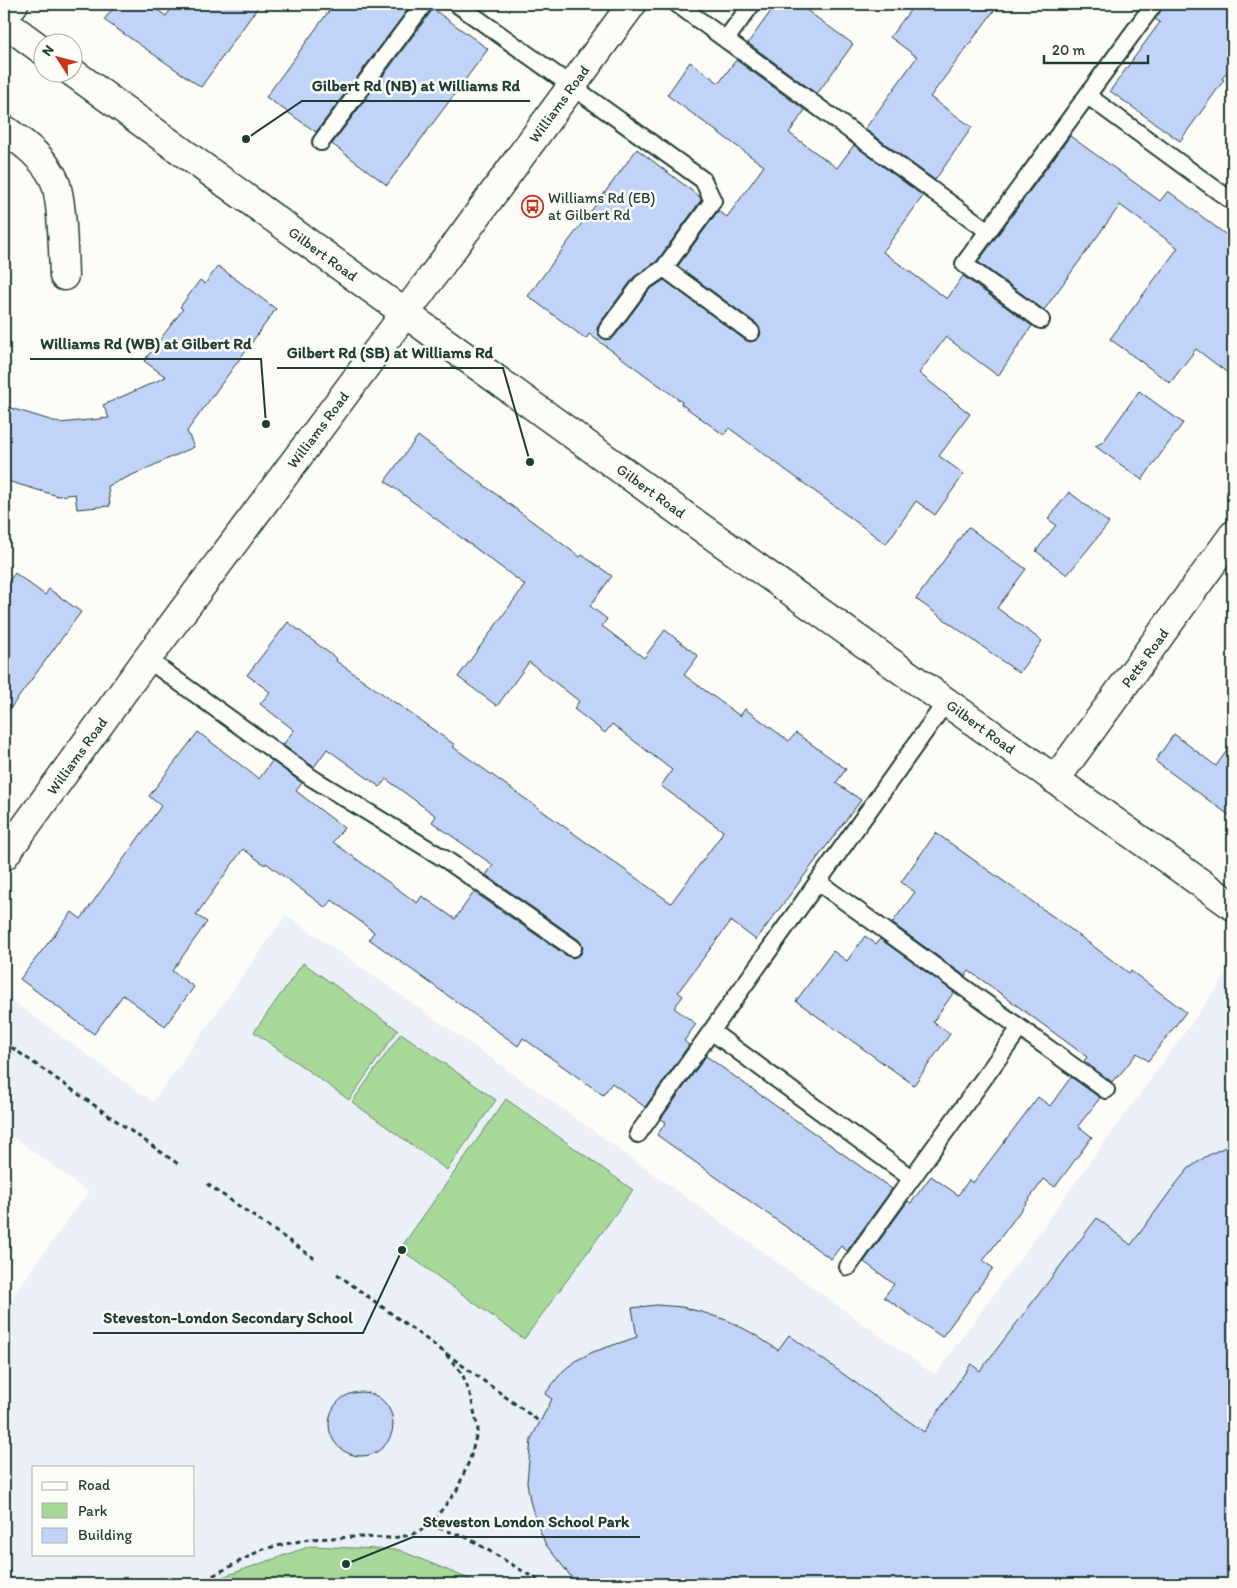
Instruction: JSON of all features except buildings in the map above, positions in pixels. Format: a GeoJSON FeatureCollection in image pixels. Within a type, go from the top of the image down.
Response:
{"type":"FeatureCollection","features":[{"type":"Feature","properties":{"kind":"street"},"geometry":{"type":"LineString","coordinates":[[4,17],[14,4]]}},
{"type":"Feature","properties":{"kind":"street","name":"Williams Road"},"geometry":{"type":"LineString","coordinates":[[4,856],[147,659],[632,4]]}},
{"type":"Feature","properties":{"kind":"street"},"geometry":{"type":"LineString","coordinates":[[4,22],[32,43]]}},
{"type":"Feature","properties":{"kind":"street","name":"Gilbert Road"},"geometry":{"type":"LineString","coordinates":[[82,79],[946,702],[1233,906]]}},
{"type":"Feature","properties":{"kind":"street"},"geometry":{"type":"LineString","coordinates":[[4,129],[29,148],[43,162],[54,179],[59,198],[64,276]]}},
{"type":"Feature","properties":{"kind":"street","name":"Petts Road"},"geometry":{"type":"LineString","coordinates":[[1055,780],[1233,535]]}},
{"type":"Feature","properties":{"kind":"lane"},"geometry":{"type":"LineString","coordinates":[[321,142],[424,4]]}},
{"type":"Feature","properties":{"kind":"lane"},"geometry":{"type":"LineString","coordinates":[[457,4],[703,180],[713,201],[664,268],[642,283],[606,330]]}},
{"type":"Feature","properties":{"kind":"lane"},"geometry":{"type":"LineString","coordinates":[[677,4],[988,231]]}},
{"type":"Feature","properties":{"kind":"lane"},"geometry":{"type":"LineString","coordinates":[[726,39],[752,4]]}},
{"type":"Feature","properties":{"kind":"lane"},"geometry":{"type":"LineString","coordinates":[[1042,320],[964,264],[1154,4]]}},
{"type":"Feature","properties":{"kind":"lane"},"geometry":{"type":"LineString","coordinates":[[1088,96],[1233,202]]}},
{"type":"Feature","properties":{"kind":"lane"},"geometry":{"type":"LineString","coordinates":[[664,268],[751,332]]}},
{"type":"Feature","properties":{"kind":"lane"},"geometry":{"type":"LineString","coordinates":[[147,659],[312,778],[448,860],[573,948]]}},
{"type":"Feature","properties":{"kind":"lane"},"geometry":{"type":"LineString","coordinates":[[638,1134],[946,702]]}},
{"type":"Feature","properties":{"kind":"lane"},"geometry":{"type":"LineString","coordinates":[[818,882],[1106,1090]]}},
{"type":"Feature","properties":{"kind":"lane"},"geometry":{"type":"LineString","coordinates":[[848,1267],[1020,1028]]}},
{"type":"Feature","properties":{"kind":"lane"},"geometry":{"type":"LineString","coordinates":[[711,1031],[912,1178]]}},
{"type":"Feature","properties":{"kind":"path"},"geometry":{"type":"LineString","coordinates":[[4,1042],[181,1166]]}},
{"type":"Feature","properties":{"kind":"path"},"geometry":{"type":"LineString","coordinates":[[207,1184],[314,1258]]}},
{"type":"Feature","properties":{"kind":"path"},"geometry":{"type":"LineString","coordinates":[[337,1274],[540,1422]]}},
{"type":"Feature","properties":{"kind":"path"},"geometry":{"type":"LineString","coordinates":[[196,1584],[263,1549],[309,1539],[392,1538],[411,1535],[430,1525],[457,1490],[470,1459],[478,1429],[471,1397],[462,1373],[442,1350]]}},
{"type":"Feature","properties":{"kind":"path"},"geometry":{"type":"LineString","coordinates":[[430,1525],[468,1538],[544,1584]]}},
{"type":"Feature","properties":{"kind":"shaded area"},"geometry":{"type":"Polygon","coordinates":[[[286,915],[522,1080],[935,1375],[1233,966],[1233,1584],[481,1584],[399,1550],[311,1546],[219,1578],[209,1584],[4,1584],[4,1308],[88,1192],[4,1130],[4,995],[153,1102],[286,915]]]}},
{"type":"Feature","properties":{"kind":"green space"},"geometry":{"type":"Polygon","coordinates":[[[303,963],[398,1030],[349,1100],[254,1032],[303,963]]]}},
{"type":"Feature","properties":{"kind":"green space"},"geometry":{"type":"Polygon","coordinates":[[[401,1033],[496,1100],[447,1170],[352,1102],[401,1033]]]}},
{"type":"Feature","properties":{"kind":"green space"},"geometry":{"type":"Polygon","coordinates":[[[506,1099],[633,1190],[524,1339],[400,1249],[506,1099]]]}},
{"type":"Feature","properties":{"kind":"green space"},"geometry":{"type":"Polygon","coordinates":[[[311,1546],[399,1550],[481,1584],[209,1584],[219,1578],[311,1546]]]}},
{"type":"Feature","properties":{"kind":"place","name":"Gilbert Rd (NB) at Williams Rd"},"geometry":{"type":"Point","coordinates":[246,139]}},
{"type":"Feature","properties":{"kind":"place","name":"Williams Rd (EB) at Gilbert Rd"},"geometry":{"type":"Point","coordinates":[532,207]}},
{"type":"Feature","properties":{"kind":"place","name":"Williams Rd (WB) at Gilbert Rd"},"geometry":{"type":"Point","coordinates":[266,424]}},
{"type":"Feature","properties":{"kind":"place","name":"Gilbert Rd (SB) at Williams Rd"},"geometry":{"type":"Point","coordinates":[530,462]}},
{"type":"Feature","properties":{"kind":"place","name":"Steveston-London Secondary School"},"geometry":{"type":"Point","coordinates":[402,1250]}},
{"type":"Feature","properties":{"kind":"place","name":"Steveston London School Park"},"geometry":{"type":"Point","coordinates":[346,1564]}}]}
